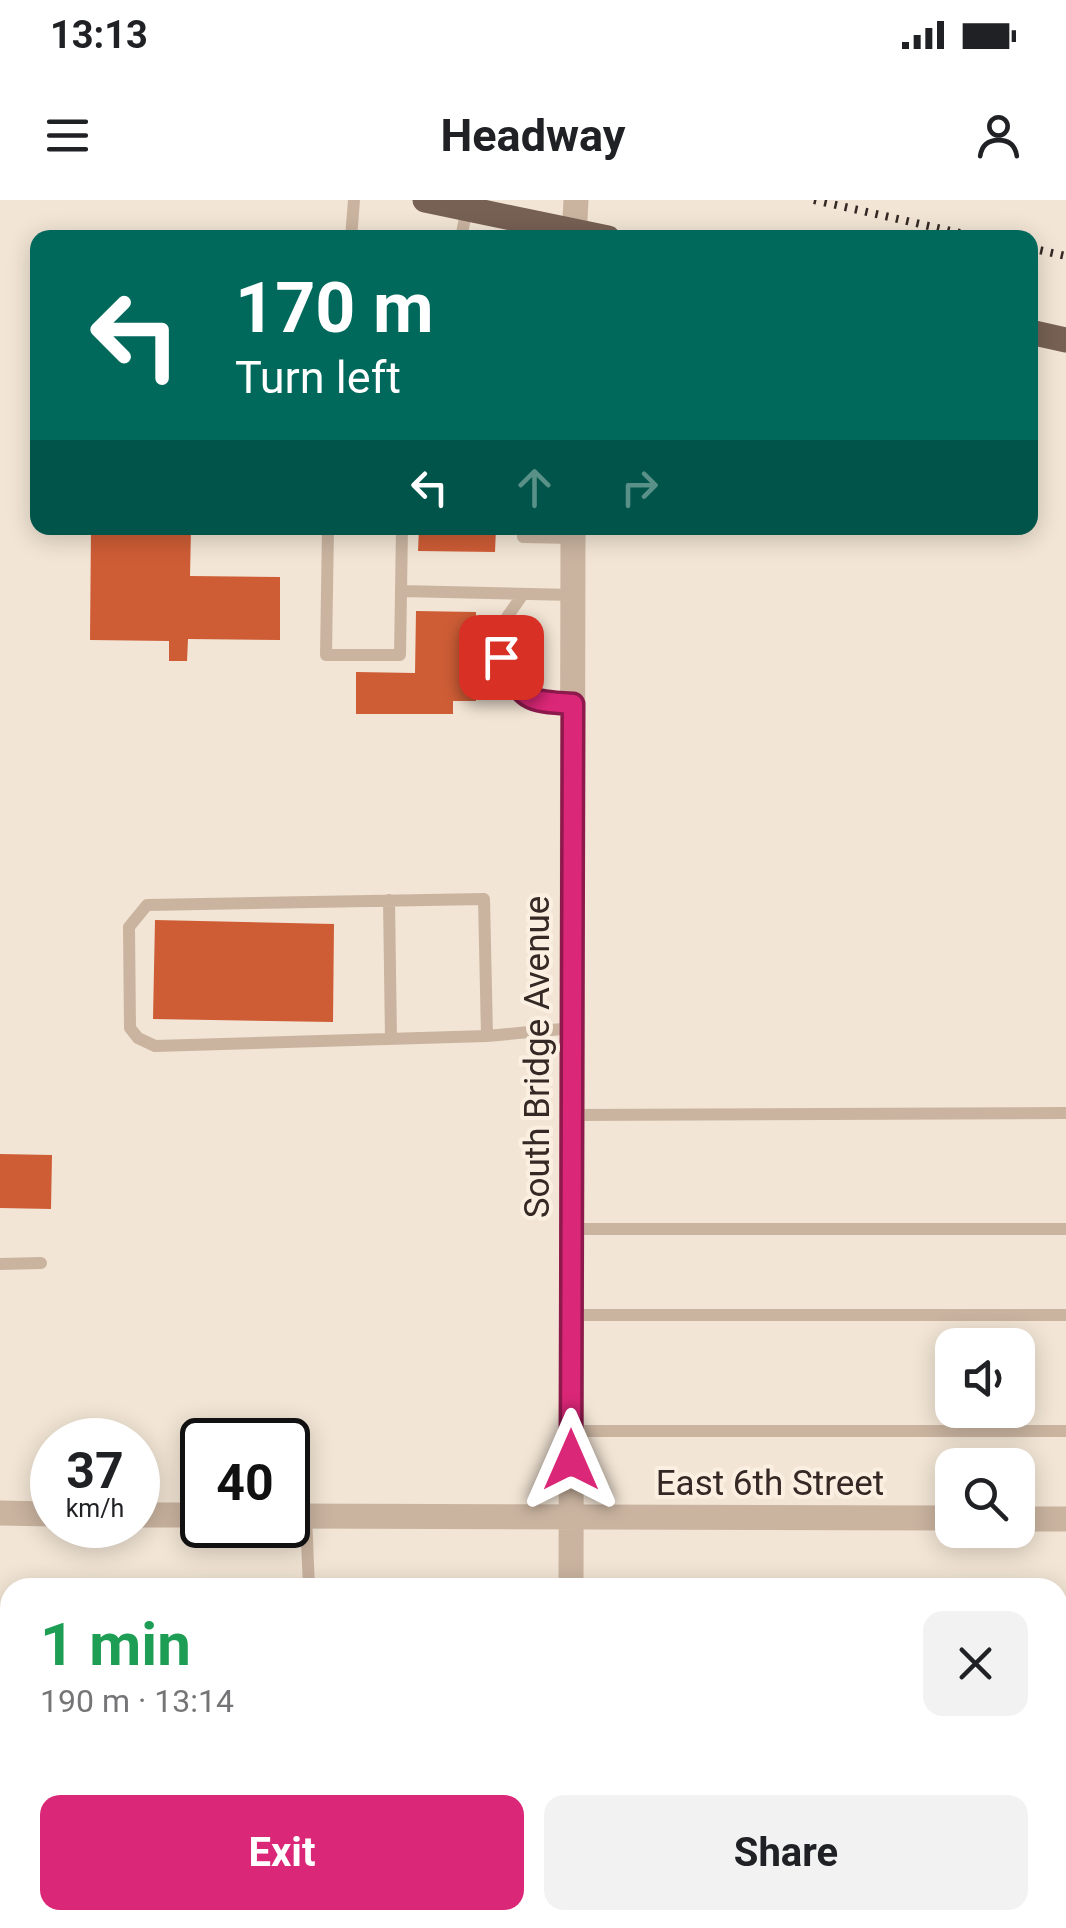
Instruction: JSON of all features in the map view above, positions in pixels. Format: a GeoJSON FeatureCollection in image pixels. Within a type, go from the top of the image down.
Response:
{"type":"FeatureCollection","features":[{"type":"Feature","properties":{"kind":"main road"},"geometry":{"type":"LineString","coordinates":[[424,200],[558,230]]}},
{"type":"Feature","properties":{"kind":"main road"},"geometry":{"type":"LineString","coordinates":[[1038,334],[1066,340]]}},
{"type":"Feature","properties":{"kind":"street"},"geometry":{"type":"LineString","coordinates":[[574,230],[576,200]]}},
{"type":"Feature","properties":{"kind":"street","name":"South Bridge Avenue"},"geometry":{"type":"LineString","coordinates":[[572,1578],[574,535]]}},
{"type":"Feature","properties":{"kind":"street"},"geometry":{"type":"LineString","coordinates":[[0,1513],[30,1514]]}},
{"type":"Feature","properties":{"kind":"street","name":"East 6th Street"},"geometry":{"type":"LineString","coordinates":[[310,1516],[935,1518]]}},
{"type":"Feature","properties":{"kind":"street"},"geometry":{"type":"LineString","coordinates":[[1035,1519],[1066,1519]]}},
{"type":"Feature","properties":{"kind":"lane"},"geometry":{"type":"LineString","coordinates":[[352,230],[354,200]]}},
{"type":"Feature","properties":{"kind":"lane"},"geometry":{"type":"LineString","coordinates":[[463,230],[467,208]]}},
{"type":"Feature","properties":{"kind":"lane"},"geometry":{"type":"LineString","coordinates":[[328,535],[326,655],[400,655],[402,535]]}},
{"type":"Feature","properties":{"kind":"lane"},"geometry":{"type":"LineString","coordinates":[[523,535],[554,535]]}},
{"type":"Feature","properties":{"kind":"lane"},"geometry":{"type":"LineString","coordinates":[[402,591],[573,595]]}},
{"type":"Feature","properties":{"kind":"lane"},"geometry":{"type":"LineString","coordinates":[[522,594],[502,623],[501,657],[517,687],[535,702],[573,704]]}},
{"type":"Feature","properties":{"kind":"lane"},"geometry":{"type":"LineString","coordinates":[[487,1036],[484,898],[147,905],[128,926],[130,1028],[138,1038],[154,1046],[487,1036],[573,1028]]}},
{"type":"Feature","properties":{"kind":"lane"},"geometry":{"type":"LineString","coordinates":[[389,900],[391,1039]]}},
{"type":"Feature","properties":{"kind":"lane"},"geometry":{"type":"LineString","coordinates":[[572,1115],[1066,1113]]}},
{"type":"Feature","properties":{"kind":"lane"},"geometry":{"type":"LineString","coordinates":[[572,1228],[1066,1229]]}},
{"type":"Feature","properties":{"kind":"lane"},"geometry":{"type":"LineString","coordinates":[[0,1264],[41,1263]]}},
{"type":"Feature","properties":{"kind":"lane"},"geometry":{"type":"LineString","coordinates":[[572,1315],[1066,1315]]}},
{"type":"Feature","properties":{"kind":"lane"},"geometry":{"type":"LineString","coordinates":[[571,1431],[1066,1431]]}},
{"type":"Feature","properties":{"kind":"lane"},"geometry":{"type":"LineString","coordinates":[[302,1548],[307,1578]]}},
{"type":"Feature","properties":{"kind":"building"},"geometry":{"type":"Polygon","coordinates":[[[91,535],[191,535],[190,576],[280,577],[280,640],[188,639],[187,661],[169,661],[169,641],[90,640],[91,535]]]}},
{"type":"Feature","properties":{"kind":"building"},"geometry":{"type":"Polygon","coordinates":[[[419,535],[496,535],[495,552],[418,551],[419,535]]]}},
{"type":"Feature","properties":{"kind":"building"},"geometry":{"type":"Polygon","coordinates":[[[416,611],[476,612],[476,701],[453,701],[453,714],[356,714],[356,672],[415,673],[416,611]]]}},
{"type":"Feature","properties":{"kind":"building"},"geometry":{"type":"Polygon","coordinates":[[[155,920],[334,924],[333,1022],[153,1019],[155,920]]]}},
{"type":"Feature","properties":{"kind":"building"},"geometry":{"type":"Polygon","coordinates":[[[0,1154],[52,1155],[51,1209],[0,1208],[0,1154]]]}},
{"type":"Feature","properties":{"kind":"railway"},"geometry":{"type":"LineString","coordinates":[[814,200],[947,230]]}},
{"type":"Feature","properties":{"kind":"railway"},"geometry":{"type":"LineString","coordinates":[[1038,250],[1066,256]]}},
{"type":"Feature","properties":{"kind":"route"},"geometry":{"type":"LineString","coordinates":[[501,657],[517,687],[535,702],[573,704],[571,1460]]}}]}
